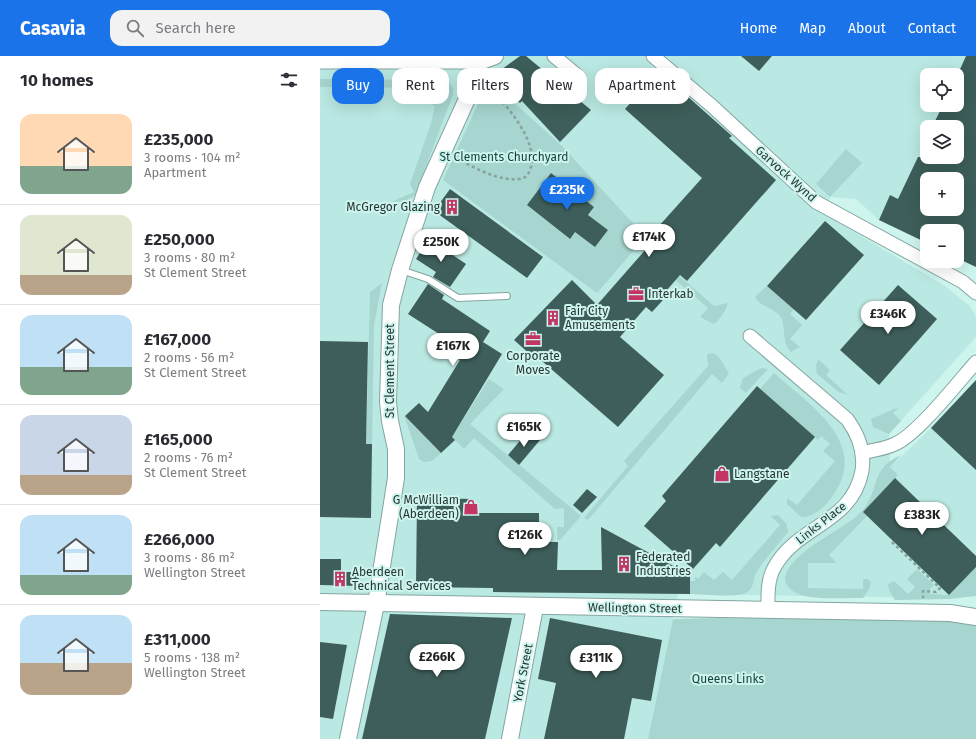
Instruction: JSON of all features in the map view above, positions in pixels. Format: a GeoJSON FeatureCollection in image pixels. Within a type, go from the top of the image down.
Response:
{"type":"FeatureCollection","features":[{"type":"Feature","properties":{"kind":"street"},"geometry":{"type":"LineString","coordinates":[[320,62],[479,62],[496,56]]}},
{"type":"Feature","properties":{"kind":"street"},"geometry":{"type":"LineString","coordinates":[[554,56],[568,68]]}},
{"type":"Feature","properties":{"kind":"street","name":"Garvock Wynd"},"geometry":{"type":"LineString","coordinates":[[653,56],[712,106],[816,202],[956,279],[976,292]]}},
{"type":"Feature","properties":{"kind":"street","name":"St Clement Street"},"geometry":{"type":"LineString","coordinates":[[478,68],[479,62]]}},
{"type":"Feature","properties":{"kind":"street","name":"St Clement Street"},"geometry":{"type":"LineString","coordinates":[[348,739],[376,604],[397,471],[396,449],[389,416],[388,363],[390,317],[400,270],[425,194],[442,152],[464,104]]}},
{"type":"Feature","properties":{"kind":"street","name":"Links Place"},"geometry":{"type":"LineString","coordinates":[[750,336],[843,415],[855,432],[862,453],[863,466],[859,482],[848,503],[795,542],[775,566],[768,586],[768,610]]}},
{"type":"Feature","properties":{"kind":"street"},"geometry":{"type":"LineString","coordinates":[[862,453],[895,444],[905,439],[976,362]]}},
{"type":"Feature","properties":{"kind":"street","name":"Wellington Street"},"geometry":{"type":"LineString","coordinates":[[320,602],[535,607],[950,613],[976,617]]}},
{"type":"Feature","properties":{"kind":"street","name":"York Street"},"geometry":{"type":"LineString","coordinates":[[510,739],[535,607]]}},
{"type":"Feature","properties":{"kind":"street","name":"Wellington Street"},"geometry":{"type":"LineString","coordinates":[[950,613],[976,607]]}},
{"type":"Feature","properties":{"kind":"lane"},"geometry":{"type":"LineString","coordinates":[[400,270],[428,279],[458,298],[507,296]]}},
{"type":"Feature","properties":{"kind":"path"},"geometry":{"type":"LineString","coordinates":[[442,152],[495,176],[519,180],[524,178],[528,174],[533,164],[533,156],[524,133],[505,104]]}},
{"type":"Feature","properties":{"kind":"path"},"geometry":{"type":"LineString","coordinates":[[892,542],[940,588],[936,592],[923,591],[922,613]]}},
{"type":"Feature","properties":{"kind":"shaded area"},"geometry":{"type":"Polygon","coordinates":[[[320,56],[976,56],[976,267],[964,261],[964,224],[920,224],[920,240],[879,220],[856,199],[830,197],[826,215],[945,286],[970,306],[976,317],[976,337],[889,434],[890,467],[926,433],[976,380],[976,596],[940,598],[678,594],[648,739],[320,739],[320,56]]]}},
{"type":"Feature","properties":{"kind":"green space"},"geometry":{"type":"Polygon","coordinates":[[[320,79],[332,79],[332,87],[320,87],[320,79]]]}},
{"type":"Feature","properties":{"kind":"green space"},"geometry":{"type":"Polygon","coordinates":[[[384,80],[392,80],[392,88],[384,88],[384,80]]]}},
{"type":"Feature","properties":{"kind":"green space"},"geometry":{"type":"Polygon","coordinates":[[[450,83],[453,88],[453,95],[415,195],[407,201],[391,202],[414,192],[410,184],[431,123],[435,106],[430,104],[449,104],[450,83]]]}},
{"type":"Feature","properties":{"kind":"green space","name":"St Clements Churchyard"},"geometry":{"type":"Polygon","coordinates":[[[478,104],[516,104],[562,146],[629,219],[647,235],[597,293],[443,180],[478,104]],[[551,173],[527,205],[569,239],[576,230],[595,247],[608,230],[596,221],[593,225],[588,216],[594,207],[551,173]]]}},
{"type":"Feature","properties":{"kind":"green space"},"geometry":{"type":"Polygon","coordinates":[[[846,149],[862,163],[830,197],[816,184],[846,149]]]}},
{"type":"Feature","properties":{"kind":"green space"},"geometry":{"type":"Polygon","coordinates":[[[676,273],[714,306],[728,303],[722,315],[714,324],[700,317],[708,308],[672,277],[676,273]]]}},
{"type":"Feature","properties":{"kind":"green space"},"geometry":{"type":"Polygon","coordinates":[[[382,283],[374,325],[372,444],[366,444],[370,292],[382,283]]]}},
{"type":"Feature","properties":{"kind":"green space"},"geometry":{"type":"Polygon","coordinates":[[[767,286],[794,309],[790,314],[802,325],[790,339],[800,347],[791,352],[786,344],[780,316],[760,303],[755,297],[767,286]]]}},
{"type":"Feature","properties":{"kind":"green space"},"geometry":{"type":"Polygon","coordinates":[[[713,353],[721,360],[729,373],[722,383],[712,374],[588,520],[584,518],[628,466],[624,461],[708,366],[707,354],[713,353]]]}},
{"type":"Feature","properties":{"kind":"green space"},"geometry":{"type":"Polygon","coordinates":[[[818,359],[830,370],[826,375],[848,395],[839,392],[817,374],[816,366],[818,359]]]}},
{"type":"Feature","properties":{"kind":"green space"},"geometry":{"type":"Polygon","coordinates":[[[761,368],[768,369],[746,393],[740,388],[743,378],[761,368]]]}},
{"type":"Feature","properties":{"kind":"green space"},"geometry":{"type":"Polygon","coordinates":[[[774,373],[819,413],[832,428],[841,443],[845,460],[842,478],[831,498],[814,514],[805,517],[801,517],[787,504],[787,498],[797,505],[835,461],[823,451],[830,444],[821,436],[818,440],[760,389],[774,373]]]}},
{"type":"Feature","properties":{"kind":"green space"},"geometry":{"type":"Polygon","coordinates":[[[489,379],[504,389],[470,424],[581,516],[560,540],[557,540],[557,527],[564,527],[564,508],[555,509],[474,438],[464,449],[452,437],[489,379]]]}},
{"type":"Feature","properties":{"kind":"green space"},"geometry":{"type":"Polygon","coordinates":[[[899,407],[893,413],[901,421],[889,434],[873,427],[871,419],[899,407]]]}},
{"type":"Feature","properties":{"kind":"green space"},"geometry":{"type":"Polygon","coordinates":[[[404,415],[441,453],[432,461],[424,462],[419,459],[404,415]]]}},
{"type":"Feature","properties":{"kind":"green space"},"geometry":{"type":"Polygon","coordinates":[[[901,455],[890,467],[898,475],[863,512],[867,516],[829,555],[837,563],[808,563],[808,588],[863,589],[863,579],[868,579],[871,583],[863,598],[816,598],[804,596],[794,592],[788,586],[785,577],[789,568],[806,550],[858,515],[870,498],[883,468],[890,461],[901,455]]]}},
{"type":"Feature","properties":{"kind":"green space"},"geometry":{"type":"Polygon","coordinates":[[[778,515],[786,523],[788,532],[760,567],[756,573],[752,587],[748,591],[734,595],[690,594],[690,581],[695,581],[695,576],[698,579],[704,572],[714,580],[723,572],[732,580],[780,525],[771,516],[778,515]]]}},
{"type":"Feature","properties":{"kind":"green space"},"geometry":{"type":"Polygon","coordinates":[[[976,567],[976,596],[949,599],[895,600],[889,590],[888,584],[894,581],[908,594],[915,587],[907,579],[917,569],[934,585],[930,589],[930,594],[949,595],[976,567]]]}},
{"type":"Feature","properties":{"kind":"green space","name":"Queens Links"},"geometry":{"type":"Polygon","coordinates":[[[673,619],[886,619],[976,622],[976,739],[648,739],[673,619]]]}},
{"type":"Feature","properties":{"kind":"building"},"geometry":{"type":"Polygon","coordinates":[[[520,56],[526,56],[540,68],[531,68],[531,104],[584,104],[591,110],[560,142],[523,102],[523,68],[504,68],[520,56]]]}},
{"type":"Feature","properties":{"kind":"building"},"geometry":{"type":"Polygon","coordinates":[[[741,56],[772,56],[759,71],[741,56]]]}},
{"type":"Feature","properties":{"kind":"building"},"geometry":{"type":"Polygon","coordinates":[[[966,56],[976,56],[976,267],[964,261],[964,224],[920,224],[920,240],[879,220],[890,195],[898,199],[918,157],[920,157],[920,164],[964,164],[964,120],[936,120],[940,112],[964,112],[964,68],[961,68],[966,56]]]}},
{"type":"Feature","properties":{"kind":"building"},"geometry":{"type":"Polygon","coordinates":[[[690,99],[732,136],[729,138],[776,180],[687,281],[680,275],[660,298],[663,300],[652,312],[646,307],[620,337],[664,375],[618,427],[535,355],[533,357],[514,340],[572,280],[597,305],[654,240],[650,236],[702,178],[625,109],[629,104],[690,104],[690,99]]]}},
{"type":"Feature","properties":{"kind":"building"},"geometry":{"type":"Polygon","coordinates":[[[551,173],[594,207],[588,215],[608,230],[595,247],[575,232],[570,239],[527,205],[551,173]]]}},
{"type":"Feature","properties":{"kind":"building"},"geometry":{"type":"Polygon","coordinates":[[[450,189],[543,257],[527,278],[434,211],[450,189]]]}},
{"type":"Feature","properties":{"kind":"building"},"geometry":{"type":"Polygon","coordinates":[[[825,221],[864,255],[806,320],[767,286],[825,221]]]}},
{"type":"Feature","properties":{"kind":"building"},"geometry":{"type":"Polygon","coordinates":[[[429,239],[466,264],[450,287],[433,277],[436,272],[416,259],[429,239]]]}},
{"type":"Feature","properties":{"kind":"building"},"geometry":{"type":"Polygon","coordinates":[[[428,284],[444,295],[442,299],[490,331],[483,342],[502,354],[452,437],[455,440],[441,453],[405,416],[419,403],[428,412],[460,360],[444,350],[450,341],[408,314],[428,284]]]}},
{"type":"Feature","properties":{"kind":"building"},"geometry":{"type":"Polygon","coordinates":[[[898,285],[937,319],[879,385],[840,350],[898,285]]]}},
{"type":"Feature","properties":{"kind":"building"},"geometry":{"type":"Polygon","coordinates":[[[320,341],[368,342],[366,444],[372,444],[371,518],[320,517],[320,341]]]}},
{"type":"Feature","properties":{"kind":"building"},"geometry":{"type":"Polygon","coordinates":[[[976,380],[976,470],[931,428],[976,380]]]}},
{"type":"Feature","properties":{"kind":"building"},"geometry":{"type":"Polygon","coordinates":[[[757,386],[815,437],[720,547],[716,543],[693,569],[644,526],[666,501],[662,496],[757,386]]]}},
{"type":"Feature","properties":{"kind":"building"},"geometry":{"type":"Polygon","coordinates":[[[529,430],[540,440],[519,465],[508,455],[529,430]]]}},
{"type":"Feature","properties":{"kind":"building"},"geometry":{"type":"Polygon","coordinates":[[[895,478],[976,556],[976,567],[949,595],[863,512],[895,478]]]}},
{"type":"Feature","properties":{"kind":"building"},"geometry":{"type":"Polygon","coordinates":[[[587,489],[597,497],[582,513],[573,505],[587,489]]]}},
{"type":"Feature","properties":{"kind":"building"},"geometry":{"type":"Polygon","coordinates":[[[417,498],[474,499],[474,510],[479,510],[479,513],[539,513],[539,542],[558,542],[557,570],[602,570],[601,527],[690,575],[690,594],[493,592],[493,588],[416,587],[417,498]]]}},
{"type":"Feature","properties":{"kind":"building","name":"Aberdeen Technical Services"},"geometry":{"type":"Polygon","coordinates":[[[320,559],[341,559],[341,572],[359,572],[359,586],[320,585],[320,559]]]}},
{"type":"Feature","properties":{"kind":"building"},"geometry":{"type":"Polygon","coordinates":[[[390,614],[512,618],[485,739],[362,739],[390,614]]]}},
{"type":"Feature","properties":{"kind":"building"},"geometry":{"type":"Polygon","coordinates":[[[550,618],[662,640],[651,701],[632,698],[624,739],[544,739],[556,683],[538,679],[550,618]]]}},
{"type":"Feature","properties":{"kind":"building"},"geometry":{"type":"Polygon","coordinates":[[[320,642],[347,645],[333,719],[320,717],[320,642]]]}},
{"type":"Feature","properties":{"kind":"place","name":"McGregor Glazing"},"geometry":{"type":"Point","coordinates":[452,207]}},
{"type":"Feature","properties":{"kind":"place","name":"Interkab"},"geometry":{"type":"Point","coordinates":[636,294]}},
{"type":"Feature","properties":{"kind":"place","name":"Fair City Amusements"},"geometry":{"type":"Point","coordinates":[553,318]}},
{"type":"Feature","properties":{"kind":"place","name":"Corporate Moves"},"geometry":{"type":"Point","coordinates":[533,339]}},
{"type":"Feature","properties":{"kind":"place","name":"Langstane"},"geometry":{"type":"Point","coordinates":[722,474]}},
{"type":"Feature","properties":{"kind":"place","name":"G McWilliam (Aberdeen)"},"geometry":{"type":"Point","coordinates":[471,507]}},
{"type":"Feature","properties":{"kind":"place","name":"Federated Industries"},"geometry":{"type":"Point","coordinates":[624,564]}},
{"type":"Feature","properties":{"kind":"place","name":"Aberdeen Technical Services"},"geometry":{"type":"Point","coordinates":[340,579]}}]}
